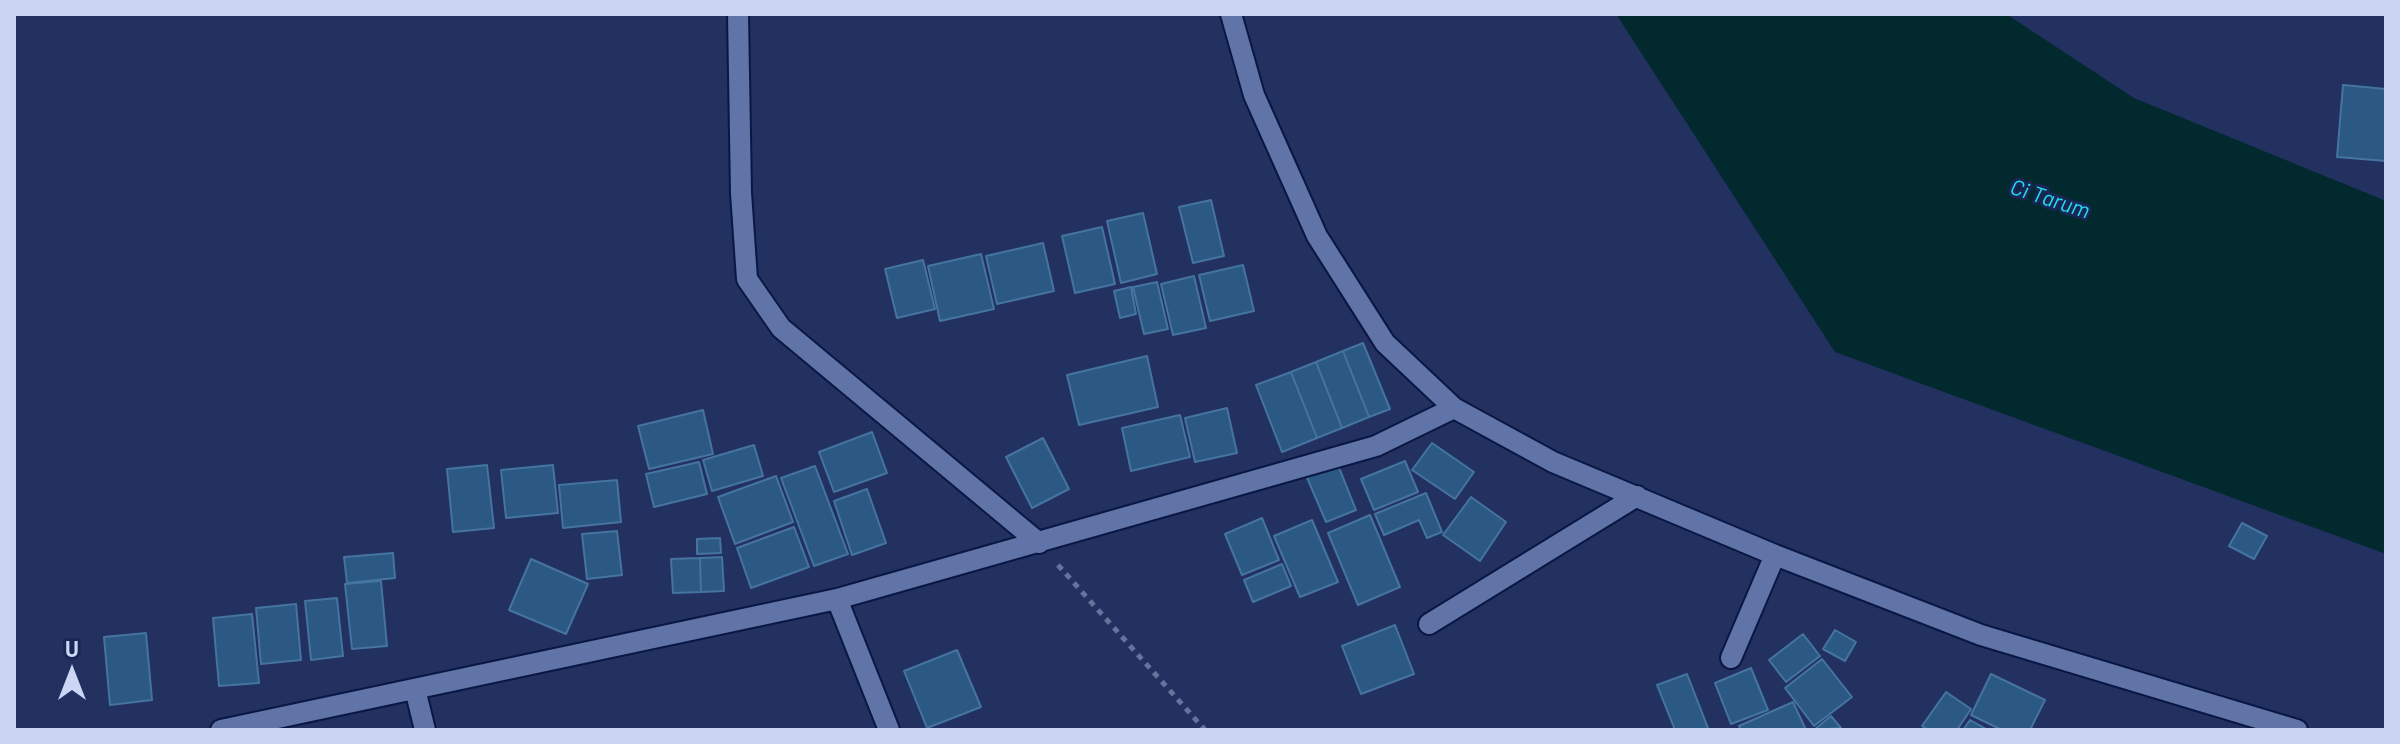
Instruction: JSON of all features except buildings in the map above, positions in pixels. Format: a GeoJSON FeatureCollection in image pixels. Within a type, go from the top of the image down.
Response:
{"type":"FeatureCollection","features":[{"type":"Feature","properties":{"kind":"street"},"geometry":{"type":"LineString","coordinates":[[738,14],[741,193],[747,279],[781,328],[1039,543]]}},
{"type":"Feature","properties":{"kind":"street"},"geometry":{"type":"LineString","coordinates":[[1231,14],[1254,95],[1317,236],[1385,343],[1454,408],[1553,462],[1775,555],[1981,635],[2297,730]]}},
{"type":"Feature","properties":{"kind":"street"},"geometry":{"type":"LineString","coordinates":[[221,730],[837,599],[1376,446],[1454,408]]}},
{"type":"Feature","properties":{"kind":"street"},"geometry":{"type":"LineString","coordinates":[[1429,624],[1637,496]]}},
{"type":"Feature","properties":{"kind":"street"},"geometry":{"type":"LineString","coordinates":[[1731,658],[1775,555]]}},
{"type":"Feature","properties":{"kind":"street"},"geometry":{"type":"LineString","coordinates":[[837,599],[889,730]]}},
{"type":"Feature","properties":{"kind":"street"},"geometry":{"type":"LineString","coordinates":[[415,689],[425,730]]}},
{"type":"Feature","properties":{"kind":"path"},"geometry":{"type":"LineString","coordinates":[[1039,543],[1205,730]]}},
{"type":"Feature","properties":{"kind":"water","name":"Ci Tarum"},"geometry":{"type":"Polygon","coordinates":[[[1616,14],[2006,14],[2134,98],[2386,201],[2386,554],[1835,352],[1616,14]]]}}]}
